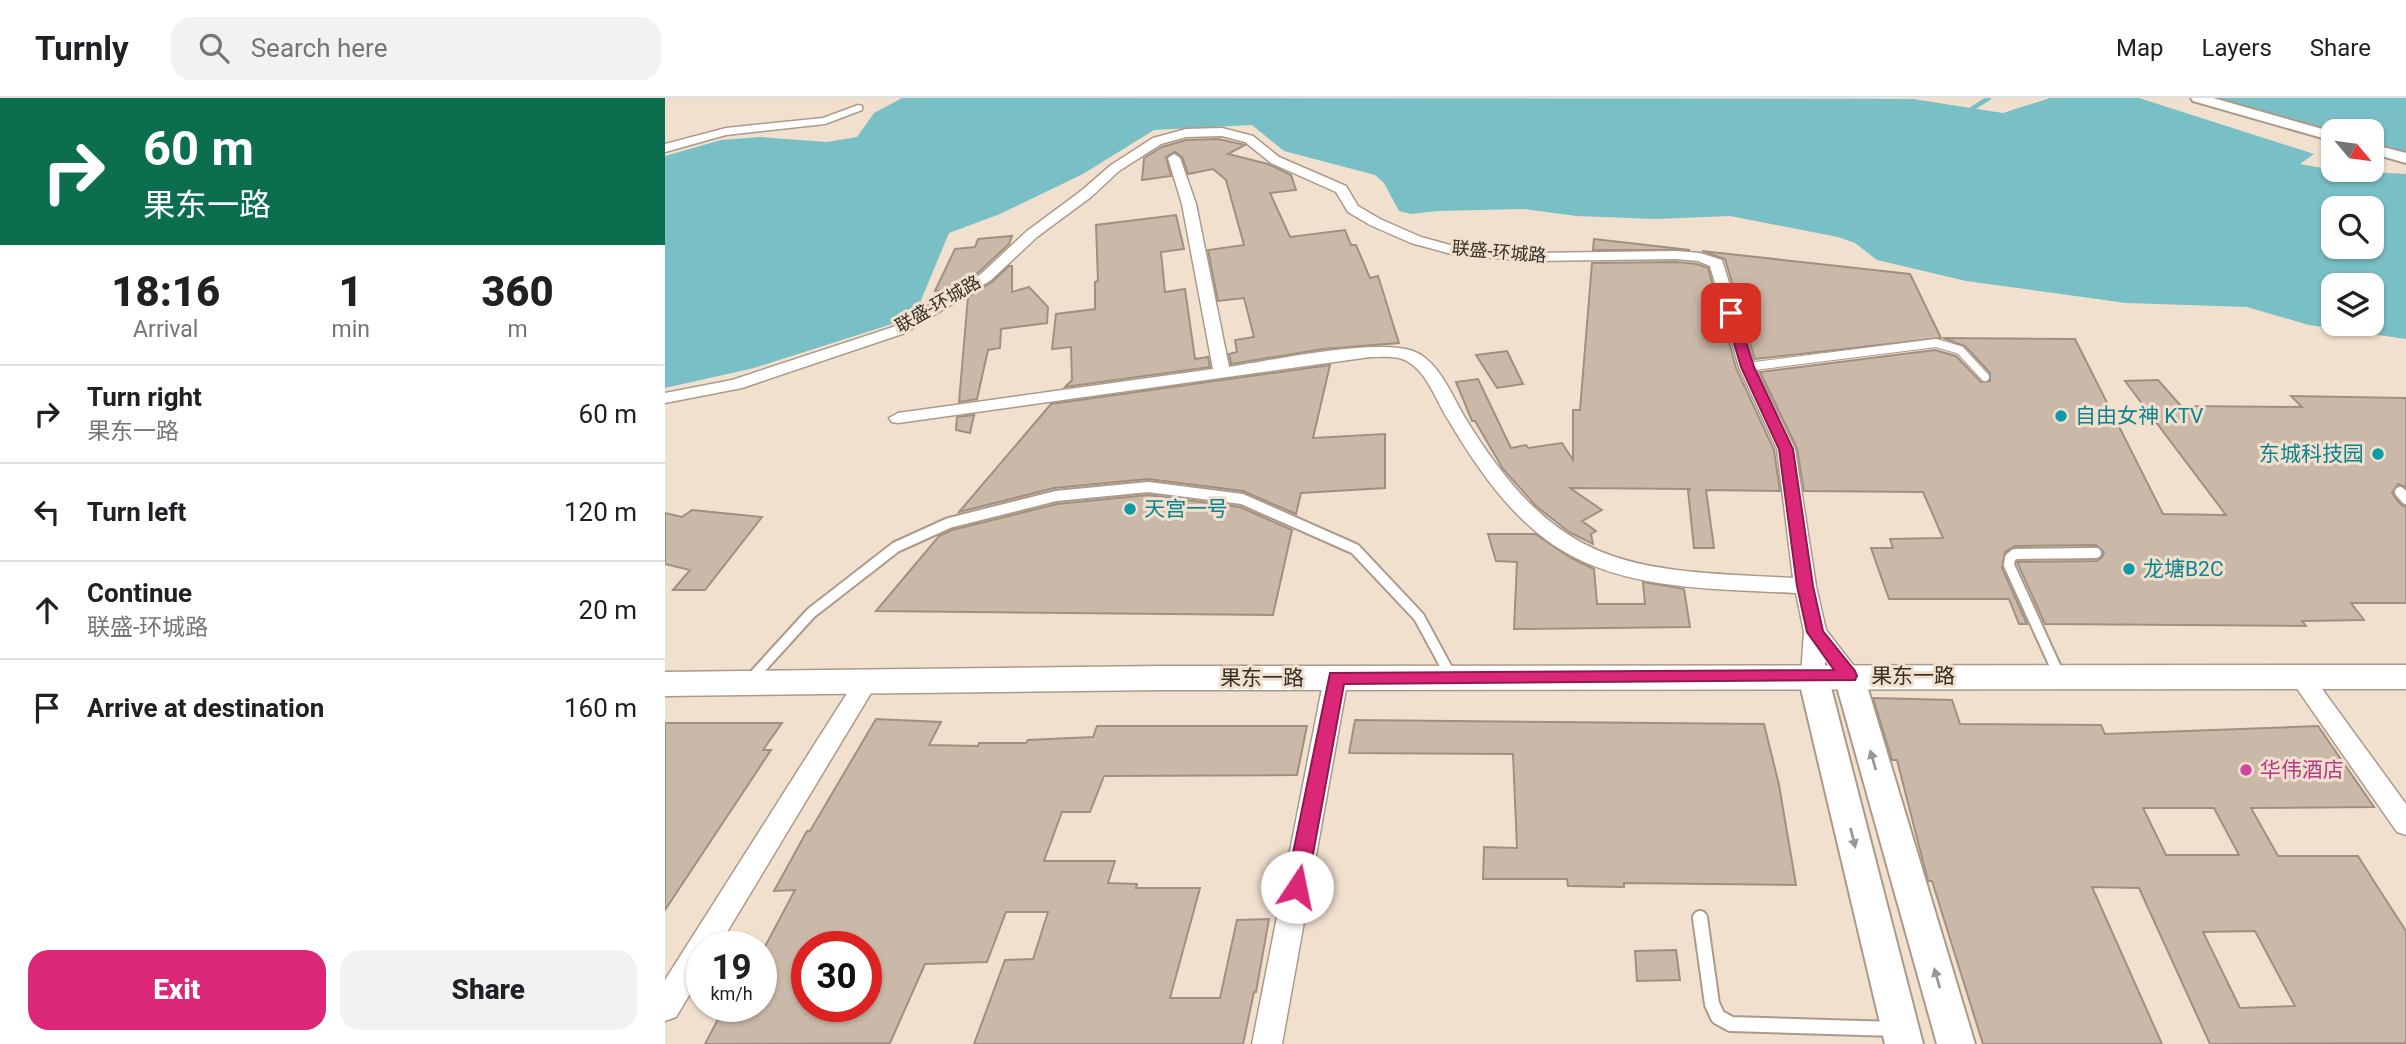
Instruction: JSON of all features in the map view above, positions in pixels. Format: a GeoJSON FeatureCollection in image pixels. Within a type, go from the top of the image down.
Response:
{"type":"FeatureCollection","features":[{"type":"Feature","properties":{"kind":"main road","name":"果东一路"},"geometry":{"type":"LineString","coordinates":[[665,684],[1813,676],[2406,677]]}},
{"type":"Feature","properties":{"kind":"street"},"geometry":{"type":"LineString","coordinates":[[2198,98],[2321,134]]}},
{"type":"Feature","properties":{"kind":"street"},"geometry":{"type":"LineString","coordinates":[[665,148],[726,132],[825,121],[858,108]]}},
{"type":"Feature","properties":{"kind":"street","name":"联盛-环城路"},"geometry":{"type":"LineString","coordinates":[[665,398],[736,384],[788,369],[899,330],[986,277],[1032,234],[1086,194],[1115,168],[1157,141],[1186,133],[1221,132],[1249,139],[1275,160],[1341,189],[1353,209],[1375,222],[1416,240],[1459,252],[1533,257],[1676,255],[1700,257],[1717,263],[1747,367],[1786,449],[1805,586],[1815,632]]}},
{"type":"Feature","properties":{"kind":"street"},"geometry":{"type":"LineString","coordinates":[[2384,152],[2406,158]]}},
{"type":"Feature","properties":{"kind":"street"},"geometry":{"type":"LineString","coordinates":[[1174,158],[1189,204],[1222,372]]}},
{"type":"Feature","properties":{"kind":"street"},"geometry":{"type":"LineString","coordinates":[[898,418],[1370,352],[1408,355],[1428,373],[1486,464],[1511,496],[1552,535],[1580,552],[1610,565],[1653,573],[1805,586]]}},
{"type":"Feature","properties":{"kind":"street"},"geometry":{"type":"LineString","coordinates":[[1815,632],[1849,676],[1956,1044]]}},
{"type":"Feature","properties":{"kind":"street"},"geometry":{"type":"LineString","coordinates":[[1815,632],[1813,676],[1902,1037]]}},
{"type":"Feature","properties":{"kind":"street"},"geometry":{"type":"LineString","coordinates":[[2301,677],[2406,824]]}},
{"type":"Feature","properties":{"kind":"street"},"geometry":{"type":"LineString","coordinates":[[1267,1044],[1336,678]]}},
{"type":"Feature","properties":{"kind":"street"},"geometry":{"type":"LineString","coordinates":[[712,931],[866,682]]}},
{"type":"Feature","properties":{"kind":"street"},"geometry":{"type":"LineString","coordinates":[[1868,897],[1912,895]]}},
{"type":"Feature","properties":{"kind":"street"},"geometry":{"type":"LineString","coordinates":[[665,1007],[686,973]]}},
{"type":"Feature","properties":{"kind":"lane"},"geometry":{"type":"LineString","coordinates":[[1747,367],[1936,343],[1954,345],[1961,349],[1985,377]]}},
{"type":"Feature","properties":{"kind":"lane"},"geometry":{"type":"LineString","coordinates":[[747,683],[811,613],[896,547],[949,523],[1056,496],[1149,487],[1242,499],[1355,549],[1419,617],[1452,678]]}},
{"type":"Feature","properties":{"kind":"lane"},"geometry":{"type":"LineString","coordinates":[[2060,677],[2010,565],[2010,558],[2015,554],[2096,553]]}},
{"type":"Feature","properties":{"kind":"lane"},"geometry":{"type":"LineString","coordinates":[[1700,918],[1712,1004],[1718,1017],[1731,1024],[1902,1037]]}},
{"type":"Feature","properties":{"kind":"water"},"geometry":{"type":"Polygon","coordinates":[[[902,98],[1913,99],[2003,113],[2050,98],[2139,98],[2314,154],[2300,164],[2321,168],[2321,182],[2384,182],[2384,173],[2406,174],[2406,339],[2384,336],[2384,273],[2321,273],[2321,327],[2247,307],[2126,303],[1966,281],[1877,260],[1855,243],[1838,237],[1730,216],[1656,219],[1576,216],[1524,209],[1411,214],[1399,211],[1384,183],[1375,175],[1284,151],[1252,125],[1154,130],[1083,174],[1000,214],[949,233],[914,317],[754,368],[665,388],[665,156],[721,140],[760,137],[827,142],[857,137],[874,113],[902,98]]]}},
{"type":"Feature","properties":{"kind":"water"},"geometry":{"type":"Polygon","coordinates":[[[2218,98],[2406,98],[2406,154],[2384,148],[2384,119],[2321,119],[2321,129],[2218,98]]]}},
{"type":"Feature","properties":{"kind":"building"},"geometry":{"type":"Polygon","coordinates":[[[1218,139],[1245,145],[1228,154],[1268,164],[1291,175],[1296,190],[1270,193],[1290,237],[1345,230],[1351,245],[1356,245],[1370,278],[1378,276],[1399,343],[1323,349],[1231,364],[1229,354],[1237,352],[1235,340],[1254,337],[1244,298],[1218,301],[1208,250],[1244,245],[1226,180],[1213,169],[1188,174],[1182,157],[1175,152],[1166,157],[1171,176],[1142,180],[1144,158],[1162,147],[1186,140],[1218,139]]]}},
{"type":"Feature","properties":{"kind":"building"},"geometry":{"type":"Polygon","coordinates":[[[1176,215],[1184,249],[1161,252],[1165,292],[1185,289],[1195,359],[1208,357],[1210,367],[1065,387],[1072,380],[1071,347],[1052,349],[1056,314],[1095,309],[1095,282],[1098,281],[1096,225],[1176,215]]]}},
{"type":"Feature","properties":{"kind":"building"},"geometry":{"type":"Polygon","coordinates":[[[1012,236],[1009,244],[979,272],[949,290],[935,291],[955,249],[975,247],[978,239],[1012,236]]]}},
{"type":"Feature","properties":{"kind":"building"},"geometry":{"type":"Polygon","coordinates":[[[1594,239],[1690,250],[1593,250],[1594,239]]]}},
{"type":"Feature","properties":{"kind":"building"},"geometry":{"type":"Polygon","coordinates":[[[1702,251],[1910,274],[1941,338],[1755,359],[1725,259],[1702,251]]]}},
{"type":"Feature","properties":{"kind":"building"},"geometry":{"type":"Polygon","coordinates":[[[1676,262],[1708,268],[1736,368],[1774,450],[1780,491],[1706,490],[1714,548],[1694,548],[1688,490],[1691,489],[1570,488],[1602,510],[1582,521],[1596,531],[1591,534],[1593,544],[1569,532],[1536,506],[1503,469],[1475,421],[1472,421],[1456,382],[1478,379],[1511,448],[1562,443],[1573,460],[1573,410],[1580,410],[1592,263],[1676,262]]]}},
{"type":"Feature","properties":{"kind":"building"},"geometry":{"type":"Polygon","coordinates":[[[1012,266],[1012,292],[1029,287],[1048,307],[1047,323],[1001,329],[1000,348],[988,350],[977,399],[959,402],[968,297],[992,282],[1012,266]]]}},
{"type":"Feature","properties":{"kind":"building"},"geometry":{"type":"Polygon","coordinates":[[[1943,338],[2075,339],[2163,514],[2226,515],[2125,381],[2158,380],[2181,406],[2302,407],[2291,396],[2406,398],[2406,487],[2398,484],[2392,493],[2400,504],[2406,507],[2406,603],[2351,603],[2364,620],[2302,621],[2306,626],[2045,624],[2017,562],[2097,561],[2104,552],[2096,545],[2015,546],[2005,552],[2002,568],[2027,624],[2019,624],[2009,599],[1889,599],[1871,548],[1893,548],[1890,539],[1943,538],[1923,492],[1804,491],[1797,448],[1760,372],[1935,350],[1956,356],[1981,382],[1990,381],[1990,373],[1965,346],[1943,338]]]}},
{"type":"Feature","properties":{"kind":"building"},"geometry":{"type":"Polygon","coordinates":[[[1507,351],[1523,384],[1497,388],[1476,355],[1507,351]]]}},
{"type":"Feature","properties":{"kind":"building"},"geometry":{"type":"Polygon","coordinates":[[[1330,365],[1313,438],[1385,434],[1385,488],[1301,493],[1296,514],[1243,491],[1148,479],[1054,488],[959,512],[1051,404],[1330,365]]]}},
{"type":"Feature","properties":{"kind":"building"},"geometry":{"type":"Polygon","coordinates":[[[974,415],[970,433],[956,430],[957,417],[974,415]]]}},
{"type":"Feature","properties":{"kind":"building"},"geometry":{"type":"Polygon","coordinates":[[[1148,495],[1240,507],[1292,530],[1273,615],[876,611],[939,536],[952,530],[1057,504],[1148,495]]]}},
{"type":"Feature","properties":{"kind":"building"},"geometry":{"type":"Polygon","coordinates":[[[692,510],[762,517],[705,590],[673,590],[690,570],[665,564],[665,513],[682,517],[692,510]]]}},
{"type":"Feature","properties":{"kind":"building"},"geometry":{"type":"Polygon","coordinates":[[[1488,534],[1535,534],[1571,558],[1594,569],[1597,604],[1645,604],[1643,582],[1684,589],[1690,627],[1514,629],[1517,562],[1496,561],[1488,534]]]}},
{"type":"Feature","properties":{"kind":"building"},"geometry":{"type":"Polygon","coordinates":[[[1873,698],[1952,700],[1960,724],[2101,725],[2105,734],[2318,726],[2374,807],[2251,808],[2278,856],[2358,856],[2406,931],[2406,1043],[2210,1044],[2139,888],[2092,887],[2162,1044],[1983,1044],[1932,881],[1928,881],[1897,760],[1892,760],[1873,698]],[[2143,808],[2166,855],[2239,855],[2214,808],[2143,808]],[[2255,931],[2203,932],[2240,1008],[2295,1006],[2255,931]]]}},
{"type":"Feature","properties":{"kind":"building"},"geometry":{"type":"Polygon","coordinates":[[[876,719],[941,722],[929,745],[978,746],[979,743],[1026,743],[1028,740],[1093,737],[1097,726],[1307,726],[1297,775],[1104,776],[1090,812],[1062,812],[1044,861],[1115,861],[1108,883],[1137,884],[1136,888],[1200,888],[1170,998],[1220,998],[1237,920],[1269,919],[1256,992],[1243,1044],[974,1044],[1005,960],[1033,959],[1048,912],[1006,912],[987,962],[925,964],[890,1043],[705,1044],[717,1022],[777,1022],[777,931],[773,931],[795,890],[774,891],[807,831],[810,831],[876,719]]]}},
{"type":"Feature","properties":{"kind":"building"},"geometry":{"type":"Polygon","coordinates":[[[1355,720],[1764,724],[1779,785],[1796,885],[1624,883],[1624,887],[1568,886],[1567,879],[1483,879],[1484,847],[1517,848],[1513,754],[1349,753],[1355,720]]]}},
{"type":"Feature","properties":{"kind":"building"},"geometry":{"type":"Polygon","coordinates":[[[665,723],[782,723],[763,750],[771,750],[665,910],[665,723]]]}},
{"type":"Feature","properties":{"kind":"building"},"geometry":{"type":"Polygon","coordinates":[[[1676,950],[1680,980],[1637,981],[1635,951],[1676,950]]]}},
{"type":"Feature","properties":{"kind":"waterway"},"geometry":{"type":"LineString","coordinates":[[1968,117],[1973,108],[1989,98]]}},
{"type":"Feature","properties":{"kind":"place","name":"自由女神 KTV"},"geometry":{"type":"Point","coordinates":[2061,416]}},
{"type":"Feature","properties":{"kind":"place","name":"东城科技园"},"geometry":{"type":"Point","coordinates":[2378,454]}},
{"type":"Feature","properties":{"kind":"place","name":"天宫一号"},"geometry":{"type":"Point","coordinates":[1130,509]}},
{"type":"Feature","properties":{"kind":"place","name":"龙塘B2C"},"geometry":{"type":"Point","coordinates":[2129,569]}},
{"type":"Feature","properties":{"kind":"place","name":"华伟酒店"},"geometry":{"type":"Point","coordinates":[2246,770]}},
{"type":"Feature","properties":{"kind":"route"},"geometry":{"type":"LineString","coordinates":[[1297,887],[1336,678],[1849,676],[1815,632],[1805,586],[1786,449],[1774,418],[1747,367],[1731,313]]}}]}
